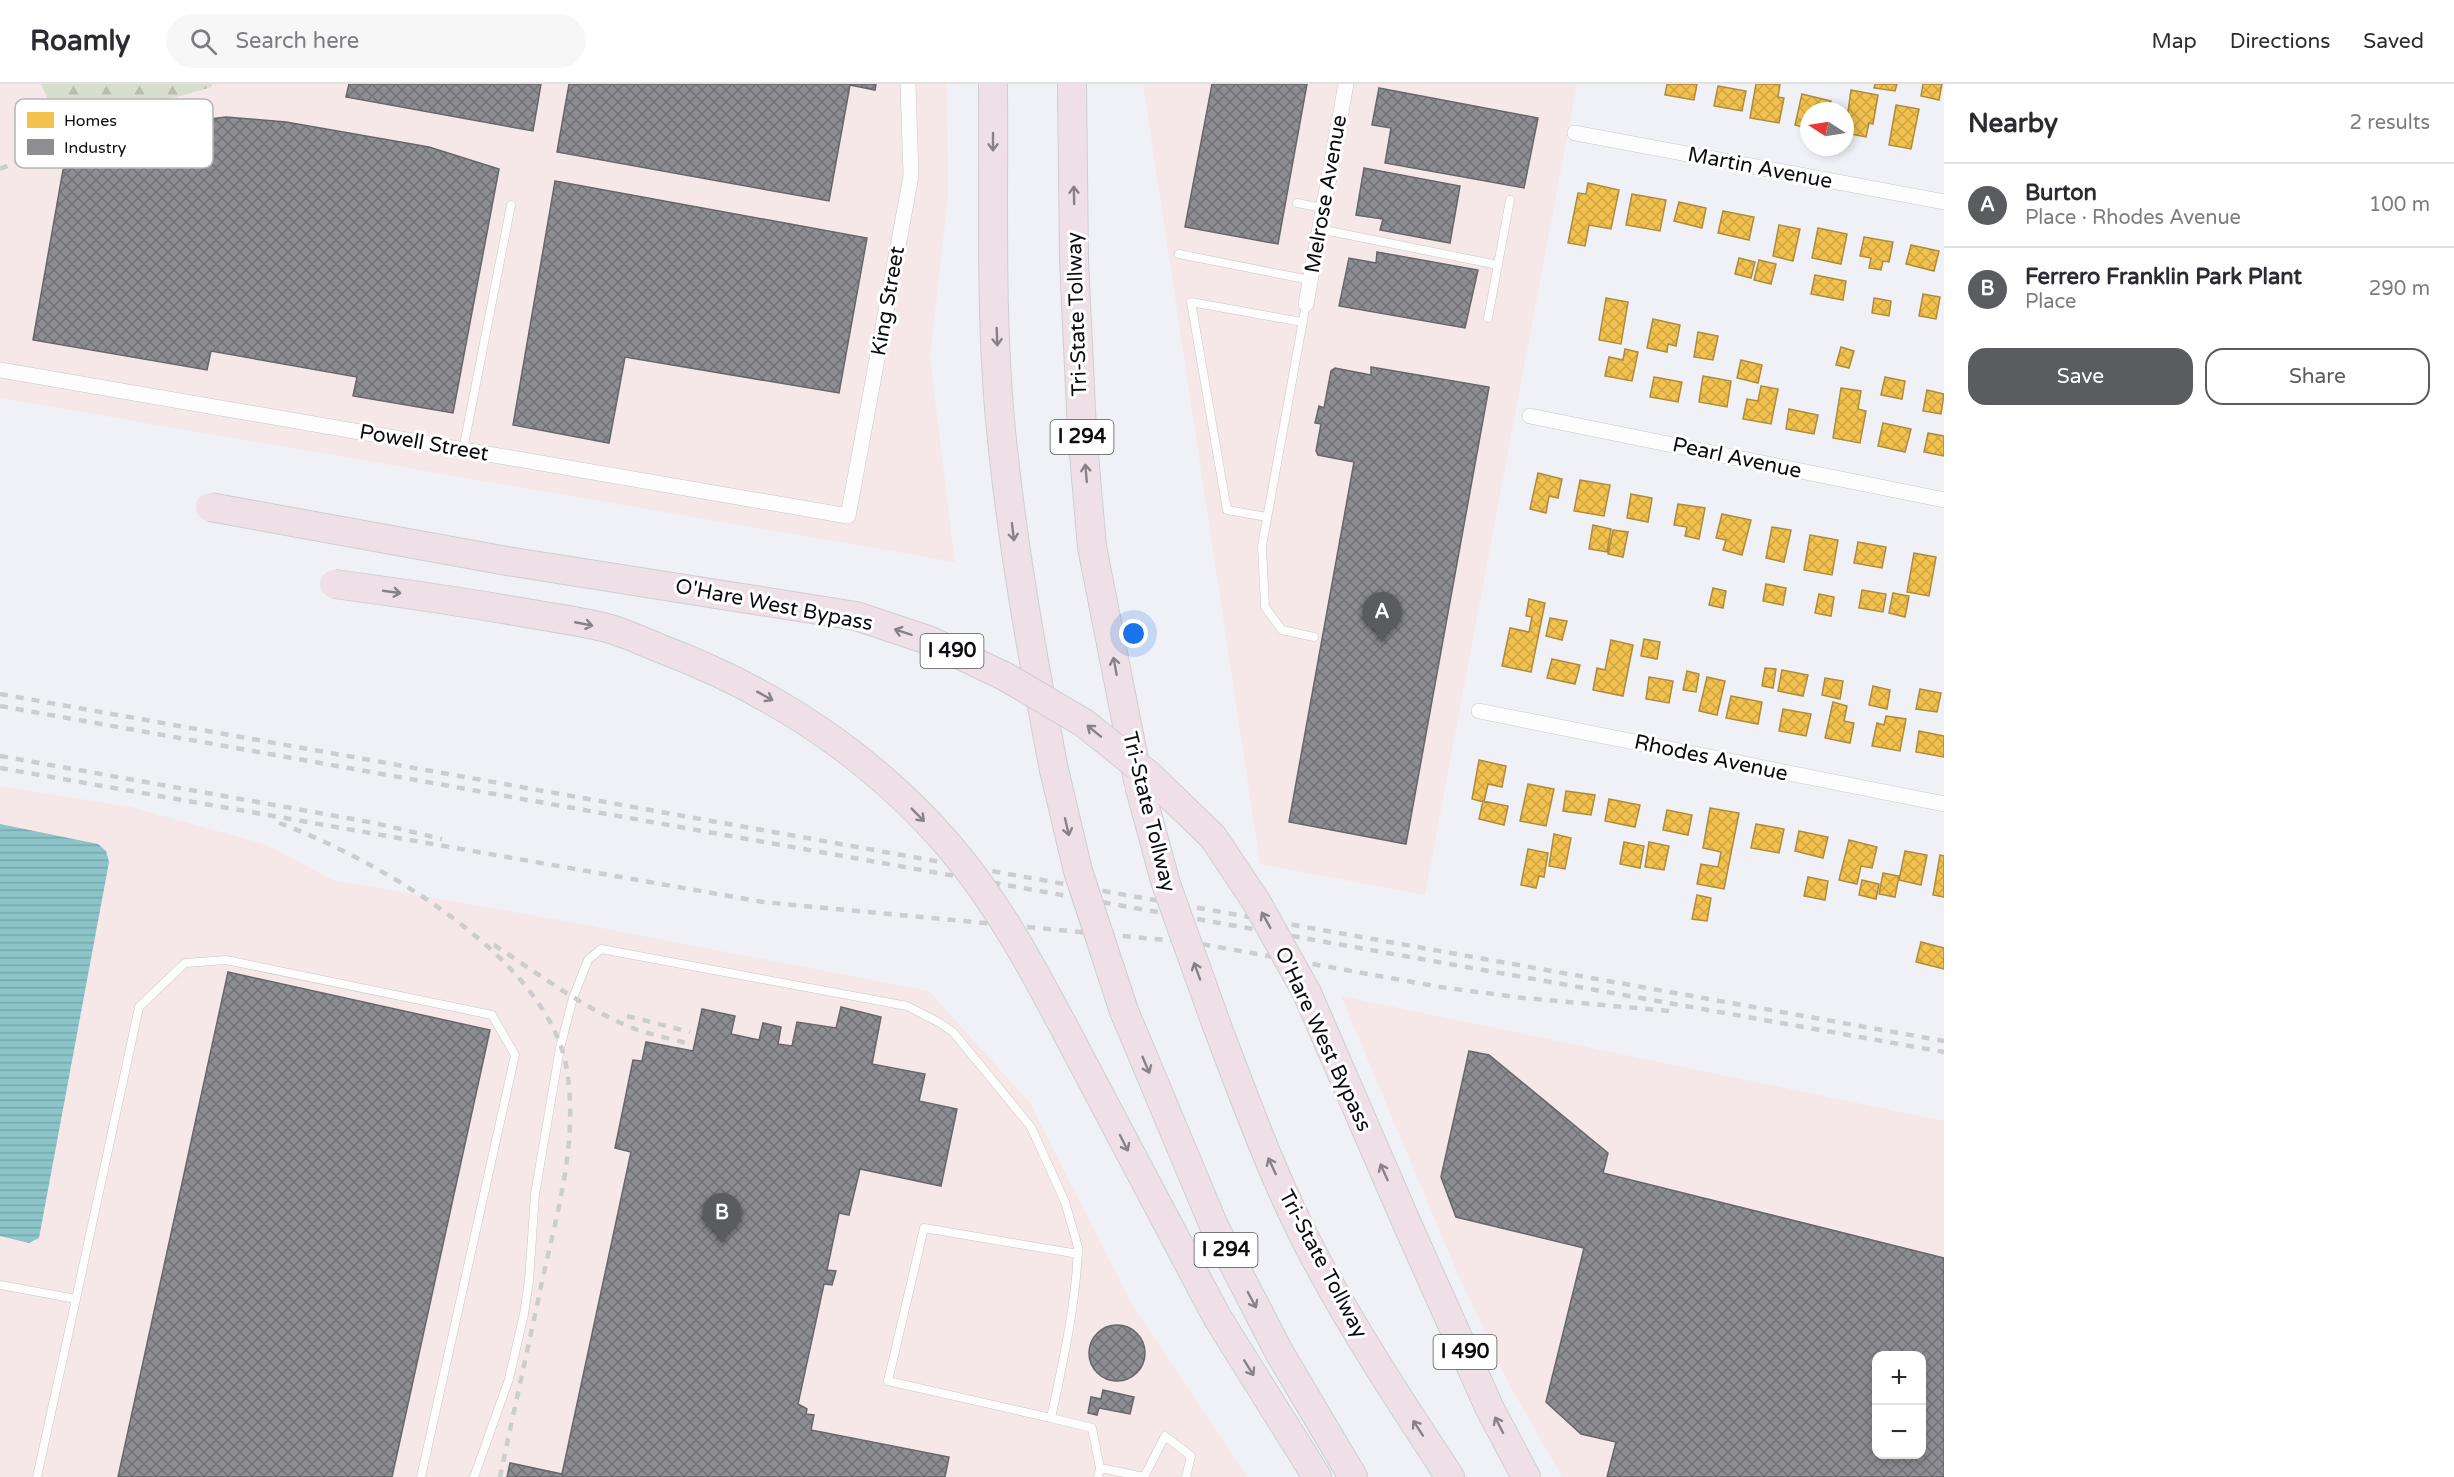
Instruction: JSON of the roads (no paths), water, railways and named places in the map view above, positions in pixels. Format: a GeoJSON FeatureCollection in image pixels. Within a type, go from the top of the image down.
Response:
{"type":"FeatureCollection","features":[{"type":"Feature","properties":{"kind":"highway","name":"I 294"},"geometry":{"type":"LineString","coordinates":[[993,84],[994,288],[1000,418],[1021,599],[1054,770],[1078,871],[1124,1011],[1214,1226],[1280,1352],[1353,1477]]}},
{"type":"Feature","properties":{"kind":"highway","name":"Tri-State Tollway"},"geometry":{"type":"LineString","coordinates":[[1072,84],[1074,260],[1082,430],[1092,547],[1139,785],[1166,884],[1264,1148],[1311,1252],[1385,1378],[1450,1477]]}},
{"type":"Feature","properties":{"kind":"highway","name":"O'Hare West Bypass"},"geometry":{"type":"LineString","coordinates":[[210,507],[507,561],[856,616],[931,641],[1006,677],[1084,723],[1150,776],[1213,837],[1257,903],[1307,993],[1490,1409],[1526,1477]]}},
{"type":"Feature","properties":{"kind":"highway"},"geometry":{"type":"LineString","coordinates":[[334,584],[464,601],[607,628],[704,666],[773,700],[835,740],[892,789],[951,847],[1020,945],[1217,1317],[1317,1477]]}},
{"type":"Feature","properties":{"kind":"street","name":"King Street"},"geometry":{"type":"LineString","coordinates":[[848,516],[911,176],[908,84]]}},
{"type":"Feature","properties":{"kind":"street","name":"Melrose Avenue"},"geometry":{"type":"LineString","coordinates":[[1306,304],[1346,84]]}},
{"type":"Feature","properties":{"kind":"street","name":"Martin Avenue"},"geometry":{"type":"LineString","coordinates":[[1575,133],[1944,202]]}},
{"type":"Feature","properties":{"kind":"street","name":"Powell Street"},"geometry":{"type":"LineString","coordinates":[[0,370],[848,516]]}},
{"type":"Feature","properties":{"kind":"street","name":"Pearl Avenue"},"geometry":{"type":"LineString","coordinates":[[1530,416],[1944,500]]}},
{"type":"Feature","properties":{"kind":"street","name":"Rhodes Avenue"},"geometry":{"type":"LineString","coordinates":[[1479,711],[1944,804]]}},
{"type":"Feature","properties":{"kind":"lane"},"geometry":{"type":"LineString","coordinates":[[1488,318],[1510,200]]}},
{"type":"Feature","properties":{"kind":"lane"},"geometry":{"type":"LineString","coordinates":[[1297,203],[1323,208]]}},
{"type":"Feature","properties":{"kind":"lane"},"geometry":{"type":"LineString","coordinates":[[463,450],[512,205]]}},
{"type":"Feature","properties":{"kind":"lane"},"geometry":{"type":"LineString","coordinates":[[1319,229],[1498,265]]}},
{"type":"Feature","properties":{"kind":"lane"},"geometry":{"type":"LineString","coordinates":[[1179,254],[1310,280]]}},
{"type":"Feature","properties":{"kind":"lane"},"geometry":{"type":"LineString","coordinates":[[1267,517],[1227,510],[1191,302],[1302,322]]}},
{"type":"Feature","properties":{"kind":"lane"},"geometry":{"type":"LineString","coordinates":[[1306,304],[1262,546],[1265,607],[1282,630],[1314,637]]}},
{"type":"Feature","properties":{"kind":"lane"},"geometry":{"type":"LineString","coordinates":[[474,1477],[509,1379],[524,1314],[529,1281],[535,1194],[560,1048],[573,998],[588,960],[601,949],[907,1006],[953,1032],[1031,1127],[1065,1202],[1078,1254],[1073,1317],[1051,1418]]}},
{"type":"Feature","properties":{"kind":"lane"},"geometry":{"type":"LineString","coordinates":[[37,1477],[140,1007],[185,963],[226,960],[492,1015],[515,1055],[421,1477]]}},
{"type":"Feature","properties":{"kind":"lane"},"geometry":{"type":"LineString","coordinates":[[1078,1254],[924,1228],[888,1380],[1092,1428],[1100,1468],[1098,1477]]}},
{"type":"Feature","properties":{"kind":"lane"},"geometry":{"type":"LineString","coordinates":[[0,1285],[76,1299]]}},
{"type":"Feature","properties":{"kind":"lane"},"geometry":{"type":"LineString","coordinates":[[1100,1468],[1144,1477],[1166,1436],[1191,1456],[1186,1477]]}},
{"type":"Feature","properties":{"kind":"water"},"geometry":{"type":"Polygon","coordinates":[[[0,824],[98,844],[106,851],[109,862],[39,1238],[29,1243],[0,1236],[0,824]]]}},
{"type":"Feature","properties":{"kind":"railway"},"geometry":{"type":"LineString","coordinates":[[0,169],[15,163]]}},
{"type":"Feature","properties":{"kind":"railway"},"geometry":{"type":"LineString","coordinates":[[0,694],[1944,1041]]}},
{"type":"Feature","properties":{"kind":"railway"},"geometry":{"type":"LineString","coordinates":[[0,706],[1944,1052]]}},
{"type":"Feature","properties":{"kind":"railway"},"geometry":{"type":"LineString","coordinates":[[0,756],[375,823],[442,839]]}},
{"type":"Feature","properties":{"kind":"railway"},"geometry":{"type":"LineString","coordinates":[[0,768],[763,902],[1196,943],[1440,987],[1524,998],[1670,1011]]}},
{"type":"Feature","properties":{"kind":"railway"},"geometry":{"type":"LineString","coordinates":[[279,823],[362,861],[408,887],[453,918],[494,953],[529,990],[554,1030],[567,1071],[570,1097],[565,1175],[500,1477]]}},
{"type":"Feature","properties":{"kind":"railway"},"geometry":{"type":"LineString","coordinates":[[494,945],[564,991],[619,1022],[638,1030],[687,1043]]}},
{"type":"Feature","properties":{"kind":"railway"},"geometry":{"type":"LineString","coordinates":[[627,1016],[690,1032]]}},
{"type":"Feature","properties":{"kind":"place","name":"Burton"},"geometry":{"type":"Point","coordinates":[1382,642]}},
{"type":"Feature","properties":{"kind":"place","name":"Ferrero Franklin Park Plant"},"geometry":{"type":"Point","coordinates":[722,1243]}}]}
